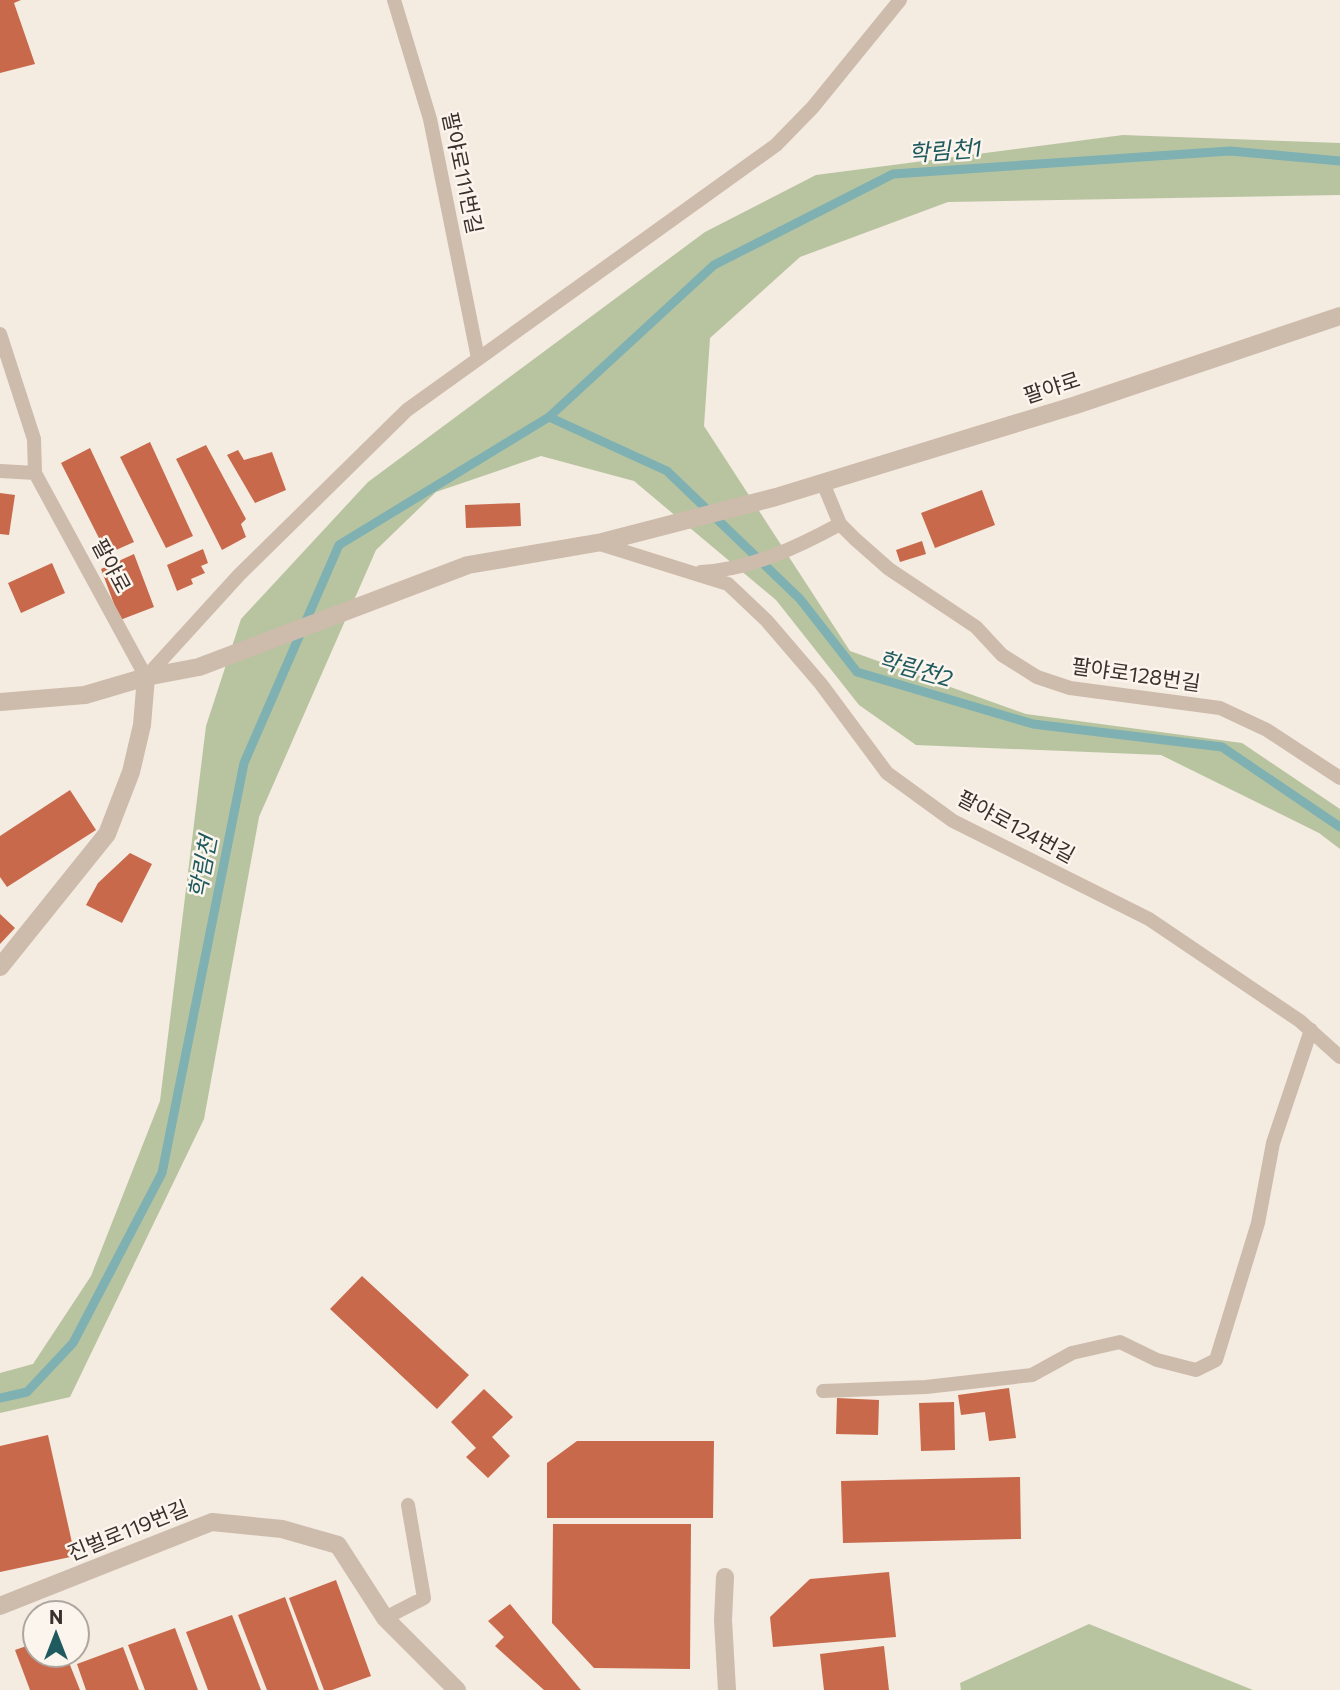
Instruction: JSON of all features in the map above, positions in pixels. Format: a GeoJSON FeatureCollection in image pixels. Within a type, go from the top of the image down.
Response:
{"type":"FeatureCollection","features":[{"type":"Feature","properties":{"kind":"street","name":"팔야로"},"geometry":{"type":"LineString","coordinates":[[146,677],[199,667],[449,571],[597,543],[776,497],[1076,404],[1340,316]]}},
{"type":"Feature","properties":{"kind":"street"},"geometry":{"type":"LineString","coordinates":[[0,702],[85,695],[146,677],[142,724],[131,772],[107,834],[0,967]]}},
{"type":"Feature","properties":{"kind":"street","name":"진벌로119번길"},"geometry":{"type":"LineString","coordinates":[[0,1606],[212,1522],[282,1529],[338,1545],[385,1618],[457,1690]]}},
{"type":"Feature","properties":{"kind":"street"},"geometry":{"type":"LineString","coordinates":[[726,1577],[723,1620],[727,1690]]}},
{"type":"Feature","properties":{"kind":"lane","name":"팔야로111번길"},"geometry":{"type":"LineString","coordinates":[[394,0],[429,119],[478,358]]}},
{"type":"Feature","properties":{"kind":"lane"},"geometry":{"type":"LineString","coordinates":[[146,677],[239,575],[407,410],[776,145],[813,107],[900,0]]}},
{"type":"Feature","properties":{"kind":"lane","name":"팔야로"},"geometry":{"type":"LineString","coordinates":[[0,334],[34,439],[35,473],[146,677]]}},
{"type":"Feature","properties":{"kind":"lane"},"geometry":{"type":"LineString","coordinates":[[0,471],[35,473]]}},
{"type":"Feature","properties":{"kind":"lane","name":"팔야로128번길"},"geometry":{"type":"LineString","coordinates":[[823,483],[839,524],[889,569],[976,627],[1002,655],[1037,677],[1070,688],[1220,708],[1267,730],[1340,778]]}},
{"type":"Feature","properties":{"kind":"lane"},"geometry":{"type":"LineString","coordinates":[[690,572],[730,571],[815,538],[839,524]]}},
{"type":"Feature","properties":{"kind":"lane","name":"팔야로124번길"},"geometry":{"type":"LineString","coordinates":[[597,543],[728,584],[767,621],[821,684],[887,773],[953,821],[1149,919],[1311,1030],[1340,1057]]}},
{"type":"Feature","properties":{"kind":"lane"},"geometry":{"type":"LineString","coordinates":[[823,1391],[926,1387],[1032,1375],[1072,1353],[1120,1342],[1157,1360],[1196,1370],[1216,1360],[1258,1223],[1273,1143],[1311,1030]]}},
{"type":"Feature","properties":{"kind":"lane"},"geometry":{"type":"LineString","coordinates":[[385,1618],[425,1598],[408,1505]]}},
{"type":"Feature","properties":{"kind":"green space"},"geometry":{"type":"Polygon","coordinates":[[[1123,135],[1340,143],[1340,195],[948,202],[800,257],[710,338],[704,426],[850,651],[1026,714],[1242,743],[1340,809],[1340,849],[1319,833],[1161,755],[916,745],[859,705],[776,600],[634,481],[541,456],[436,492],[376,550],[259,817],[204,1119],[70,1397],[0,1413],[0,1373],[33,1364],[91,1276],[160,1101],[206,726],[241,619],[368,482],[705,232],[816,175],[1123,135]]]}},
{"type":"Feature","properties":{"kind":"green space"},"geometry":{"type":"Polygon","coordinates":[[[1089,1624],[1253,1690],[961,1690],[960,1683],[1089,1624]]]}},
{"type":"Feature","properties":{"kind":"building"},"geometry":{"type":"Polygon","coordinates":[[[0,0],[21,0],[14,3],[35,64],[0,73],[0,0]]]}},
{"type":"Feature","properties":{"kind":"building"},"geometry":{"type":"Polygon","coordinates":[[[150,442],[193,536],[166,548],[120,457],[150,442]]]}},
{"type":"Feature","properties":{"kind":"building"},"geometry":{"type":"Polygon","coordinates":[[[206,445],[246,519],[241,524],[246,537],[222,550],[176,459],[206,445]]]}},
{"type":"Feature","properties":{"kind":"building"},"geometry":{"type":"Polygon","coordinates":[[[90,448],[134,542],[107,554],[61,463],[90,448]]]}},
{"type":"Feature","properties":{"kind":"building"},"geometry":{"type":"Polygon","coordinates":[[[238,450],[244,460],[272,452],[286,490],[255,503],[227,455],[238,450]]]}},
{"type":"Feature","properties":{"kind":"building"},"geometry":{"type":"Polygon","coordinates":[[[982,490],[995,525],[935,548],[921,513],[982,490]]]}},
{"type":"Feature","properties":{"kind":"building"},"geometry":{"type":"Polygon","coordinates":[[[0,493],[15,495],[9,535],[0,534],[0,493]]]}},
{"type":"Feature","properties":{"kind":"building"},"geometry":{"type":"Polygon","coordinates":[[[520,503],[521,526],[466,528],[465,505],[520,503]]]}},
{"type":"Feature","properties":{"kind":"building"},"geometry":{"type":"Polygon","coordinates":[[[922,541],[926,554],[900,562],[896,550],[922,541]]]}},
{"type":"Feature","properties":{"kind":"building"},"geometry":{"type":"Polygon","coordinates":[[[203,549],[208,563],[201,566],[205,573],[191,579],[193,584],[177,591],[167,565],[203,549]]]}},
{"type":"Feature","properties":{"kind":"building"},"geometry":{"type":"Polygon","coordinates":[[[134,554],[154,607],[120,620],[101,569],[134,554]]]}},
{"type":"Feature","properties":{"kind":"building"},"geometry":{"type":"Polygon","coordinates":[[[52,563],[65,593],[21,613],[8,583],[52,563]]]}},
{"type":"Feature","properties":{"kind":"building"},"geometry":{"type":"Polygon","coordinates":[[[70,790],[96,830],[7,887],[0,877],[0,836],[70,790]]]}},
{"type":"Feature","properties":{"kind":"building"},"geometry":{"type":"Polygon","coordinates":[[[130,853],[152,864],[122,923],[86,905],[98,883],[130,853]]]}},
{"type":"Feature","properties":{"kind":"building"},"geometry":{"type":"Polygon","coordinates":[[[0,914],[15,928],[0,944],[0,914]]]}},
{"type":"Feature","properties":{"kind":"building"},"geometry":{"type":"Polygon","coordinates":[[[362,1276],[469,1375],[437,1409],[330,1309],[362,1276]]]}},
{"type":"Feature","properties":{"kind":"building"},"geometry":{"type":"Polygon","coordinates":[[[1009,1388],[1016,1438],[989,1441],[985,1412],[961,1415],[958,1395],[1009,1388]]]}},
{"type":"Feature","properties":{"kind":"building"},"geometry":{"type":"Polygon","coordinates":[[[484,1389],[513,1417],[492,1437],[510,1456],[488,1478],[466,1457],[476,1448],[451,1422],[484,1389]]]}},
{"type":"Feature","properties":{"kind":"building"},"geometry":{"type":"Polygon","coordinates":[[[837,1398],[879,1400],[878,1435],[836,1434],[837,1398]]]}},
{"type":"Feature","properties":{"kind":"building"},"geometry":{"type":"Polygon","coordinates":[[[954,1402],[955,1450],[921,1451],[919,1403],[954,1402]]]}},
{"type":"Feature","properties":{"kind":"building"},"geometry":{"type":"Polygon","coordinates":[[[48,1435],[75,1556],[0,1572],[0,1446],[48,1435]]]}},
{"type":"Feature","properties":{"kind":"building"},"geometry":{"type":"Polygon","coordinates":[[[577,1441],[714,1441],[713,1518],[547,1518],[547,1463],[577,1441]]]}},
{"type":"Feature","properties":{"kind":"building"},"geometry":{"type":"Polygon","coordinates":[[[1020,1477],[1021,1539],[843,1543],[841,1481],[1020,1477]]]}},
{"type":"Feature","properties":{"kind":"building"},"geometry":{"type":"Polygon","coordinates":[[[553,1524],[691,1524],[690,1669],[594,1668],[552,1623],[553,1524]]]}},
{"type":"Feature","properties":{"kind":"building"},"geometry":{"type":"Polygon","coordinates":[[[889,1572],[896,1637],[773,1647],[770,1617],[810,1579],[889,1572]]]}},
{"type":"Feature","properties":{"kind":"building"},"geometry":{"type":"Polygon","coordinates":[[[336,1580],[371,1676],[332,1690],[324,1690],[289,1598],[336,1580]]]}},
{"type":"Feature","properties":{"kind":"building"},"geometry":{"type":"Polygon","coordinates":[[[285,1597],[319,1690],[267,1690],[238,1615],[285,1597]]]}},
{"type":"Feature","properties":{"kind":"building"},"geometry":{"type":"Polygon","coordinates":[[[510,1604],[581,1690],[544,1690],[495,1646],[504,1637],[488,1621],[510,1604]]]}},
{"type":"Feature","properties":{"kind":"building"},"geometry":{"type":"Polygon","coordinates":[[[232,1615],[261,1690],[208,1690],[186,1632],[232,1615]]]}},
{"type":"Feature","properties":{"kind":"building"},"geometry":{"type":"Polygon","coordinates":[[[175,1628],[198,1690],[145,1690],[128,1645],[175,1628]]]}},
{"type":"Feature","properties":{"kind":"building"},"geometry":{"type":"Polygon","coordinates":[[[884,1646],[889,1690],[824,1690],[820,1654],[884,1646]]]}},
{"type":"Feature","properties":{"kind":"building"},"geometry":{"type":"Polygon","coordinates":[[[123,1647],[139,1690],[86,1690],[79,1669],[91,1669],[91,1659],[123,1647]]]}},
{"type":"Feature","properties":{"kind":"building"},"geometry":{"type":"Polygon","coordinates":[[[21,1648],[21,1666],[15,1650],[21,1648]]]}},
{"type":"Feature","properties":{"kind":"building"},"geometry":{"type":"Polygon","coordinates":[[[22,1669],[72,1669],[80,1690],[30,1690],[22,1669]]]}},
{"type":"Feature","properties":{"kind":"waterway","name":"학림천"},"geometry":{"type":"LineString","coordinates":[[0,1398],[27,1392],[73,1343],[162,1173],[244,763],[339,545],[549,417],[714,265],[893,174],[1230,151],[1340,161]]}},
{"type":"Feature","properties":{"kind":"waterway","name":"학림천2"},"geometry":{"type":"LineString","coordinates":[[549,417],[667,471],[800,599],[857,672],[1033,724],[1222,747],[1340,827]]}},
{"type":"Feature","properties":{"kind":"water label","name":"학림천1"},"geometry":{"type":"Point","coordinates":[945,151]}}]}
